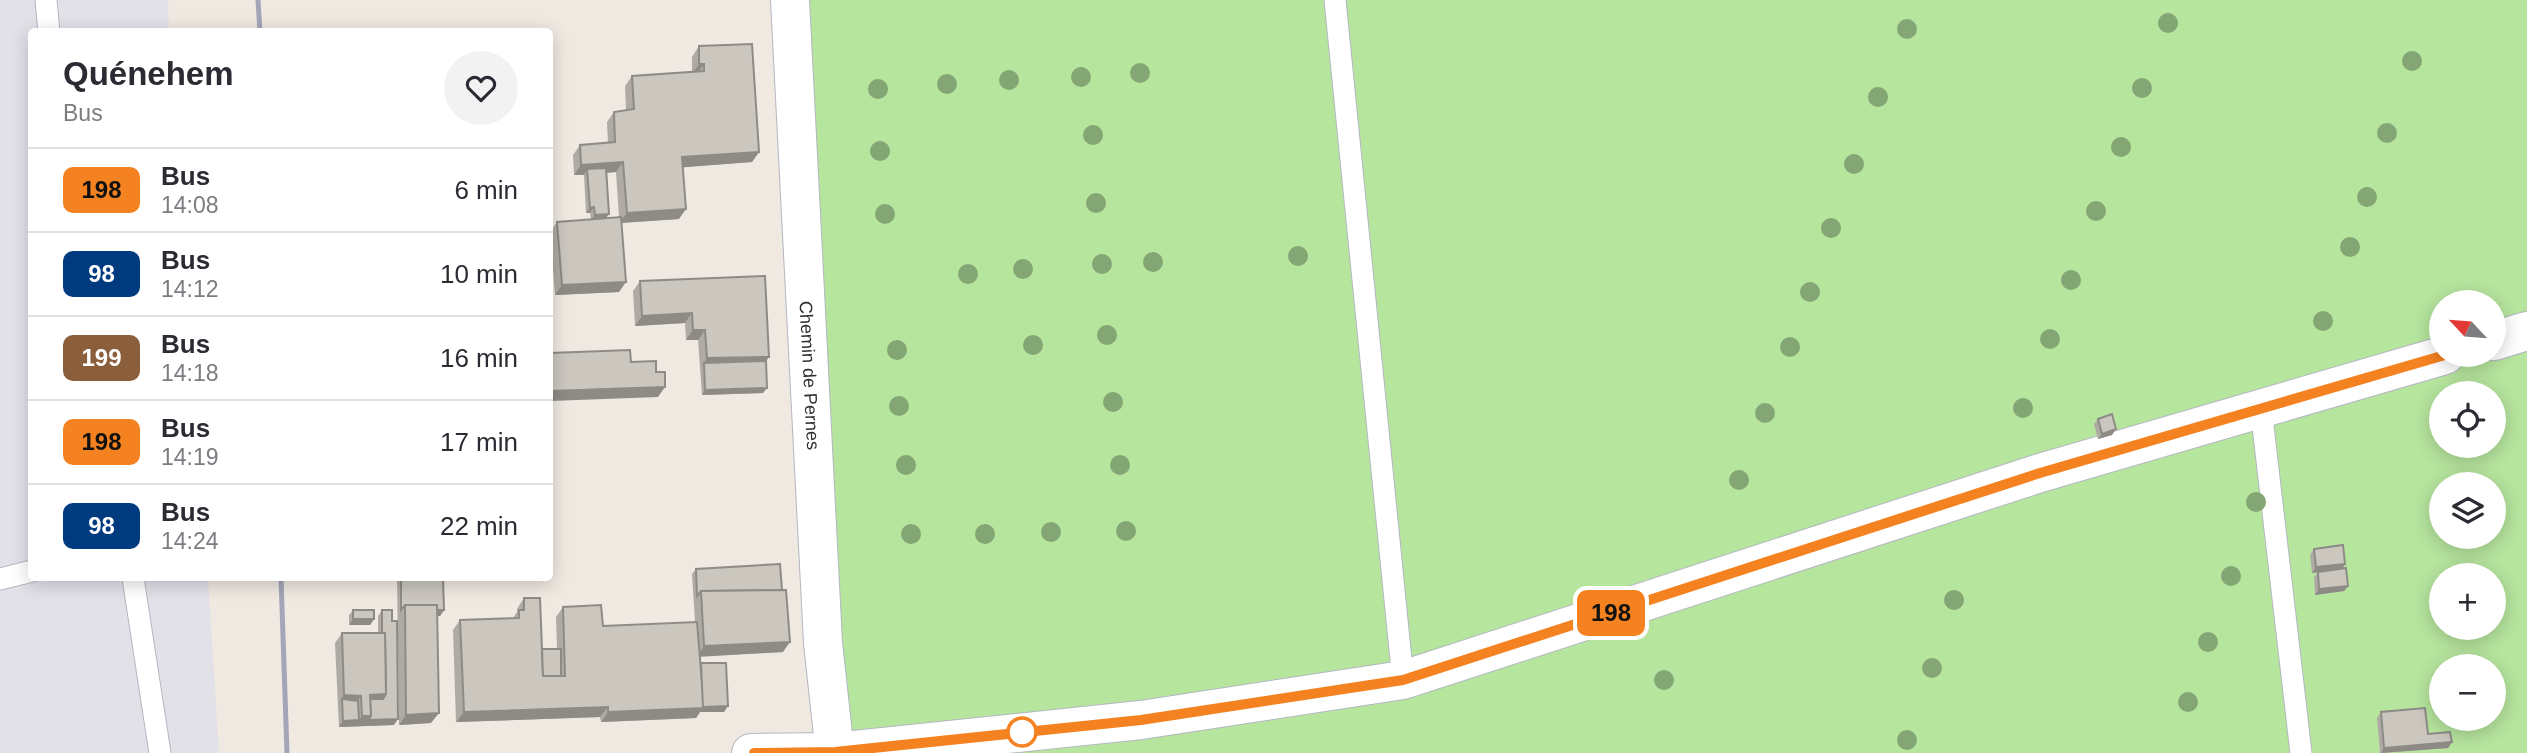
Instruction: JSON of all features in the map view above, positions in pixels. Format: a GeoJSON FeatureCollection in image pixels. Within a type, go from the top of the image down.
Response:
{"type":"FeatureCollection","features":[{"type":"Feature","properties":{"kind":"street","name":"Chemin de Pernes"},"geometry":{"type":"LineString","coordinates":[[790,0],[823,643],[835,753]]}},
{"type":"Feature","properties":{"kind":"street"},"geometry":{"type":"LineString","coordinates":[[2506,337],[2527,331]]}},
{"type":"Feature","properties":{"kind":"street"},"geometry":{"type":"LineString","coordinates":[[751,753],[835,753],[1141,720],[1403,680],[2027,478],[2429,360]]}},
{"type":"Feature","properties":{"kind":"lane"},"geometry":{"type":"LineString","coordinates":[[46,0],[49,28]]}},
{"type":"Feature","properties":{"kind":"lane"},"geometry":{"type":"LineString","coordinates":[[1335,0],[1403,680]]}},
{"type":"Feature","properties":{"kind":"lane"},"geometry":{"type":"LineString","coordinates":[[2261,409],[2301,753]]}},
{"type":"Feature","properties":{"kind":"lane"},"geometry":{"type":"LineString","coordinates":[[0,579],[28,572]]}},
{"type":"Feature","properties":{"kind":"lane"},"geometry":{"type":"LineString","coordinates":[[133,581],[160,753]]}},
{"type":"Feature","properties":{"kind":"shaded area"},"geometry":{"type":"Polygon","coordinates":[[[0,0],[168,0],[169,28],[28,28],[28,581],[208,581],[219,753],[0,753],[0,0]]]}},
{"type":"Feature","properties":{"kind":"green space"},"geometry":{"type":"Polygon","coordinates":[[[790,0],[2527,0],[2527,753],[835,753],[790,0]]]}},
{"type":"Feature","properties":{"kind":"building"},"geometry":{"type":"Polygon","coordinates":[[[752,44],[759,152],[682,157],[686,209],[627,213],[623,162],[581,165],[580,145],[615,142],[614,112],[634,109],[632,76],[704,71],[704,64],[699,64],[699,46],[752,44]]]}},
{"type":"Feature","properties":{"kind":"building"},"geometry":{"type":"Polygon","coordinates":[[[606,168],[609,214],[595,215],[594,207],[590,208],[587,169],[606,168]]]}},
{"type":"Feature","properties":{"kind":"building"},"geometry":{"type":"Polygon","coordinates":[[[621,217],[626,282],[562,285],[557,222],[621,217]]]}},
{"type":"Feature","properties":{"kind":"building"},"geometry":{"type":"Polygon","coordinates":[[[765,276],[769,357],[707,358],[705,330],[693,330],[692,313],[642,316],[640,281],[765,276]]]}},
{"type":"Feature","properties":{"kind":"building"},"geometry":{"type":"Polygon","coordinates":[[[630,350],[631,362],[656,361],[656,372],[665,372],[665,387],[553,391],[553,353],[630,350]]]}},
{"type":"Feature","properties":{"kind":"building"},"geometry":{"type":"Polygon","coordinates":[[[766,361],[767,388],[705,390],[704,363],[766,361]]]}},
{"type":"Feature","properties":{"kind":"building"},"geometry":{"type":"Polygon","coordinates":[[[2112,414],[2116,429],[2102,434],[2098,419],[2112,414]]]}},
{"type":"Feature","properties":{"kind":"building"},"geometry":{"type":"Polygon","coordinates":[[[2343,545],[2345,564],[2316,567],[2314,549],[2343,545]]]}},
{"type":"Feature","properties":{"kind":"building"},"geometry":{"type":"Polygon","coordinates":[[[780,564],[782,590],[701,591],[697,596],[696,569],[780,564]]]}},
{"type":"Feature","properties":{"kind":"building"},"geometry":{"type":"Polygon","coordinates":[[[2346,568],[2348,586],[2319,589],[2318,572],[2346,568]]]}},
{"type":"Feature","properties":{"kind":"building"},"geometry":{"type":"Polygon","coordinates":[[[401,581],[443,581],[444,610],[437,610],[437,605],[405,605],[401,610],[401,581]]]}},
{"type":"Feature","properties":{"kind":"building"},"geometry":{"type":"Polygon","coordinates":[[[786,590],[790,642],[704,646],[701,591],[786,590]]]}},
{"type":"Feature","properties":{"kind":"building"},"geometry":{"type":"Polygon","coordinates":[[[524,598],[540,598],[543,676],[565,676],[563,607],[601,605],[603,626],[697,622],[704,708],[608,712],[608,707],[464,712],[460,620],[519,618],[519,610],[524,610],[524,598]]]}},
{"type":"Feature","properties":{"kind":"building"},"geometry":{"type":"Polygon","coordinates":[[[405,605],[437,605],[439,713],[406,715],[405,605]]]}},
{"type":"Feature","properties":{"kind":"building"},"geometry":{"type":"Polygon","coordinates":[[[353,610],[374,610],[374,619],[353,619],[353,610]]]}},
{"type":"Feature","properties":{"kind":"building"},"geometry":{"type":"Polygon","coordinates":[[[382,610],[392,610],[392,621],[397,621],[398,719],[368,720],[371,716],[370,699],[383,699],[386,694],[382,610]]]}},
{"type":"Feature","properties":{"kind":"building"},"geometry":{"type":"Polygon","coordinates":[[[342,633],[385,633],[386,694],[370,695],[371,716],[362,716],[361,696],[344,695],[342,633]]]}},
{"type":"Feature","properties":{"kind":"building"},"geometry":{"type":"Polygon","coordinates":[[[542,649],[561,649],[561,676],[543,676],[542,649]]]}},
{"type":"Feature","properties":{"kind":"building"},"geometry":{"type":"Polygon","coordinates":[[[701,663],[726,663],[728,706],[703,707],[701,663]]]}},
{"type":"Feature","properties":{"kind":"building"},"geometry":{"type":"Polygon","coordinates":[[[342,699],[358,701],[359,720],[343,721],[342,699]]]}},
{"type":"Feature","properties":{"kind":"building"},"geometry":{"type":"Polygon","coordinates":[[[2425,708],[2428,734],[2450,732],[2452,742],[2384,748],[2381,712],[2425,708]]]}},
{"type":"Feature","properties":{"kind":"railway"},"geometry":{"type":"LineString","coordinates":[[258,0],[260,28]]}},
{"type":"Feature","properties":{"kind":"railway"},"geometry":{"type":"LineString","coordinates":[[281,581],[287,753]]}},
{"type":"Feature","properties":{"kind":"bus line","name":"198"},"geometry":{"type":"LineString","coordinates":[[754,753],[835,752],[1141,720],[1403,680],[2040,473],[2429,360]]}}]}
